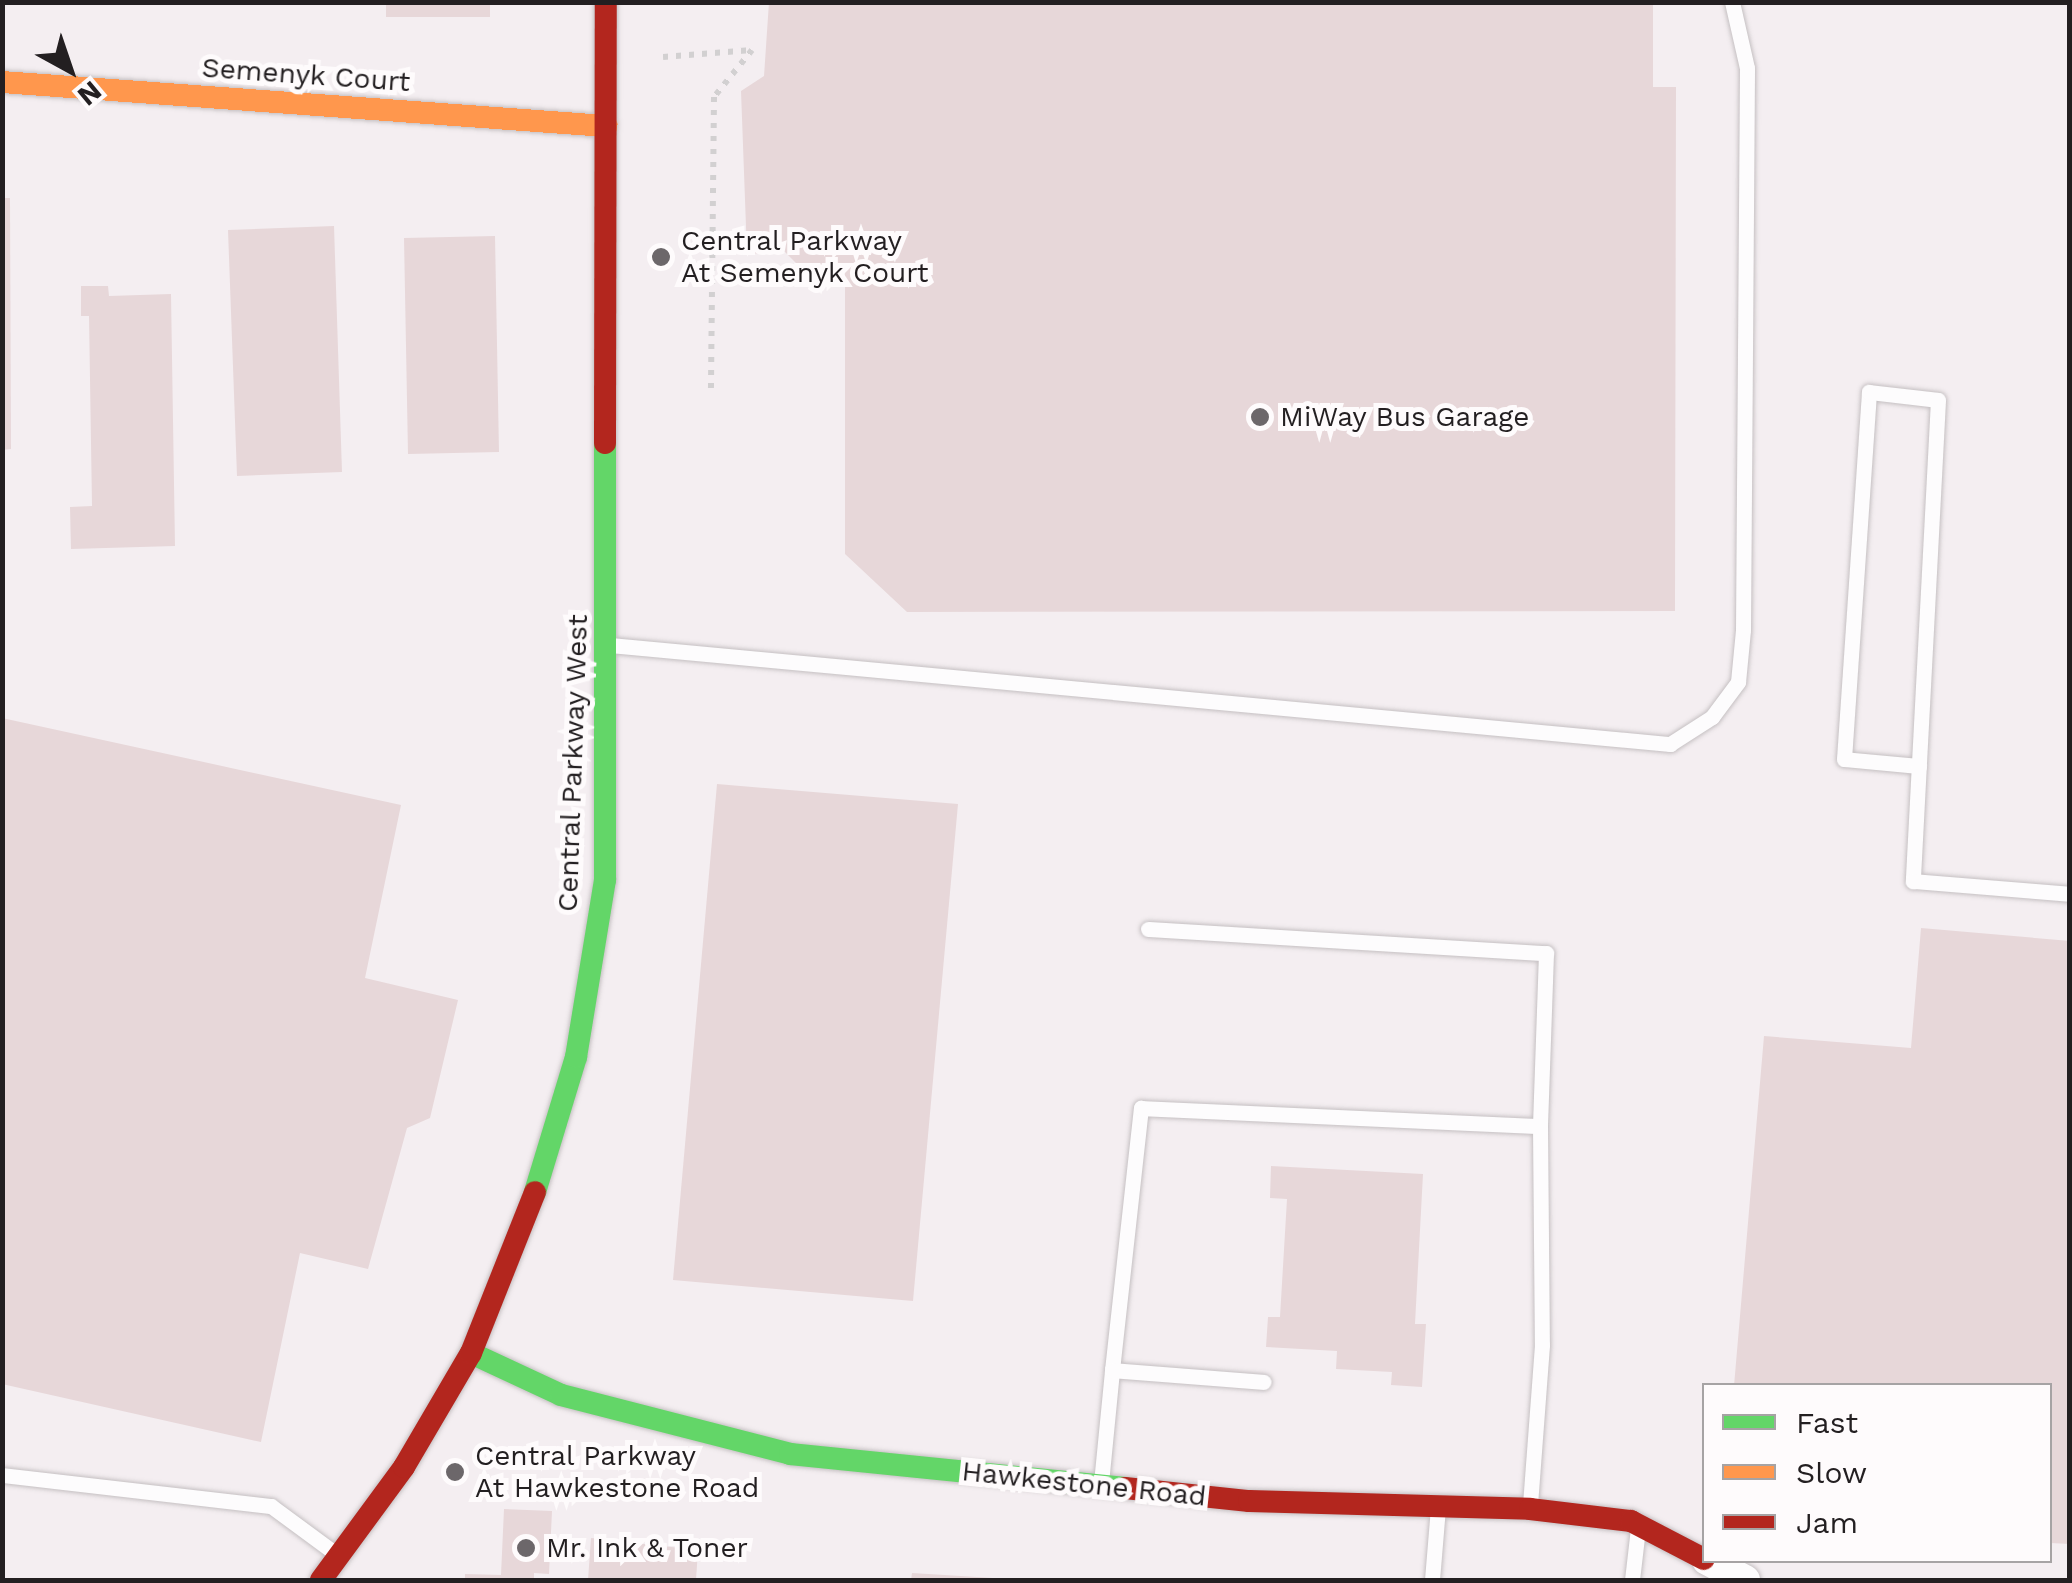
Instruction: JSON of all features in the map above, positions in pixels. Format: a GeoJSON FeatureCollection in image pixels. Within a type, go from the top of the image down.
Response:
{"type":"FeatureCollection","features":[{"type":"Feature","properties":{"kind":"street","name":"Central Parkway West"},"geometry":{"type":"LineString","coordinates":[[321,1580],[404,1467],[470,1352],[528,1217],[576,1057],[605,880],[610,645],[606,2]]}},
{"type":"Feature","properties":{"kind":"street","name":"Semenyk Court"},"geometry":{"type":"LineString","coordinates":[[2,82],[606,126]]}},
{"type":"Feature","properties":{"kind":"street","name":"Hawkestone Road"},"geometry":{"type":"LineString","coordinates":[[470,1352],[562,1395],[790,1454],[1249,1501],[1439,1503],[1530,1509],[1638,1524],[1702,1558]]}},
{"type":"Feature","properties":{"kind":"street","name":"Hawkestone Road"},"geometry":{"type":"LineString","coordinates":[[1712,1563],[1744,1580]]}},
{"type":"Feature","properties":{"kind":"lane"},"geometry":{"type":"LineString","coordinates":[[610,645],[1670,744],[1712,717],[1738,682],[1743,630],[1748,68],[1732,2]]}},
{"type":"Feature","properties":{"kind":"lane"},"geometry":{"type":"LineString","coordinates":[[1919,766],[1844,759],[1869,392],[1938,400],[1914,881],[2070,894]]}},
{"type":"Feature","properties":{"kind":"lane"},"geometry":{"type":"LineString","coordinates":[[1148,929],[1546,953],[1540,1126],[1542,1344],[1530,1509]]}},
{"type":"Feature","properties":{"kind":"lane"},"geometry":{"type":"LineString","coordinates":[[1101,1486],[1140,1108],[1540,1126]]}},
{"type":"Feature","properties":{"kind":"lane"},"geometry":{"type":"LineString","coordinates":[[1112,1370],[1264,1382]]}},
{"type":"Feature","properties":{"kind":"lane"},"geometry":{"type":"LineString","coordinates":[[2,1475],[271,1506],[340,1557]]}},
{"type":"Feature","properties":{"kind":"lane"},"geometry":{"type":"LineString","coordinates":[[1432,1580],[1439,1503]]}},
{"type":"Feature","properties":{"kind":"lane"},"geometry":{"type":"LineString","coordinates":[[1632,1580],[1638,1524]]}},
{"type":"Feature","properties":{"kind":"path"},"geometry":{"type":"LineString","coordinates":[[663,58],[752,50],[714,97],[711,388]]}},
{"type":"Feature","properties":{"kind":"building"},"geometry":{"type":"Polygon","coordinates":[[[386,2],[490,2],[490,17],[386,17],[386,2]]]}},
{"type":"Feature","properties":{"kind":"building","name":"MiWay Bus Garage"},"geometry":{"type":"Polygon","coordinates":[[[769,2],[1653,2],[1653,87],[1676,87],[1675,611],[907,612],[845,554],[845,271],[835,279],[800,280],[801,268],[785,252],[747,254],[741,91],[764,76],[769,2]]]}},
{"type":"Feature","properties":{"kind":"building"},"geometry":{"type":"Polygon","coordinates":[[[2,198],[10,198],[11,449],[2,450],[2,198]]]}},
{"type":"Feature","properties":{"kind":"building"},"geometry":{"type":"Polygon","coordinates":[[[334,226],[342,472],[237,476],[228,230],[334,226]]]}},
{"type":"Feature","properties":{"kind":"building"},"geometry":{"type":"Polygon","coordinates":[[[495,236],[499,452],[408,454],[404,238],[495,236]]]}},
{"type":"Feature","properties":{"kind":"building"},"geometry":{"type":"Polygon","coordinates":[[[81,286],[108,286],[109,296],[171,294],[175,546],[71,549],[70,507],[92,506],[89,316],[81,316],[81,286]]]}},
{"type":"Feature","properties":{"kind":"building"},"geometry":{"type":"Polygon","coordinates":[[[2,718],[401,805],[365,978],[458,1000],[430,1118],[407,1128],[368,1269],[300,1253],[261,1442],[2,1384],[2,718]]]}},
{"type":"Feature","properties":{"kind":"building"},"geometry":{"type":"Polygon","coordinates":[[[717,784],[958,804],[913,1301],[673,1280],[717,784]]]}},
{"type":"Feature","properties":{"kind":"building"},"geometry":{"type":"Polygon","coordinates":[[[1921,928],[2070,941],[2070,1544],[2052,1543],[2052,1383],[1734,1383],[1764,1036],[1911,1048],[1921,928]]]}},
{"type":"Feature","properties":{"kind":"building"},"geometry":{"type":"Polygon","coordinates":[[[1271,1166],[1423,1174],[1415,1324],[1426,1324],[1422,1387],[1391,1385],[1392,1372],[1336,1369],[1337,1351],[1266,1347],[1268,1317],[1280,1317],[1287,1199],[1270,1198],[1271,1166]]]}},
{"type":"Feature","properties":{"kind":"building"},"geometry":{"type":"Polygon","coordinates":[[[504,1509],[552,1511],[549,1574],[534,1573],[534,1580],[465,1580],[465,1574],[501,1575],[504,1509]]]}},
{"type":"Feature","properties":{"kind":"building"},"geometry":{"type":"Polygon","coordinates":[[[591,1538],[698,1550],[696,1580],[588,1580],[591,1538]]]}},
{"type":"Feature","properties":{"kind":"building"},"geometry":{"type":"Polygon","coordinates":[[[912,1573],[993,1578],[993,1580],[911,1580],[912,1573]]]}},
{"type":"Feature","properties":{"kind":"traffic: fast"},"geometry":{"type":"LineString","coordinates":[[535,1192],[576,1057],[605,880],[605,443]]}},
{"type":"Feature","properties":{"kind":"traffic: fast"},"geometry":{"type":"LineString","coordinates":[[471,1353],[561,1395],[790,1454],[1125,1488]]}},
{"type":"Feature","properties":{"kind":"traffic: slow"},"geometry":{"type":"LineString","coordinates":[[2,82],[606,126]]}},
{"type":"Feature","properties":{"kind":"traffic: jam"},"geometry":{"type":"LineString","coordinates":[[605,443],[606,2]]}},
{"type":"Feature","properties":{"kind":"traffic: jam"},"geometry":{"type":"LineString","coordinates":[[321,1580],[404,1467],[471,1353],[535,1192]]}},
{"type":"Feature","properties":{"kind":"traffic: jam"},"geometry":{"type":"LineString","coordinates":[[1125,1488],[1249,1501],[1530,1509],[1631,1521],[1702,1558]]}},
{"type":"Feature","properties":{"kind":"place","name":"Central Parkway At Semenyk Court"},"geometry":{"type":"Point","coordinates":[661,257]}},
{"type":"Feature","properties":{"kind":"place","name":"MiWay Bus Garage"},"geometry":{"type":"Point","coordinates":[1260,417]}},
{"type":"Feature","properties":{"kind":"place","name":"Central Parkway At Hawkestone Road"},"geometry":{"type":"Point","coordinates":[455,1472]}},
{"type":"Feature","properties":{"kind":"place","name":"Mr. Ink & Toner"},"geometry":{"type":"Point","coordinates":[526,1548]}}]}
